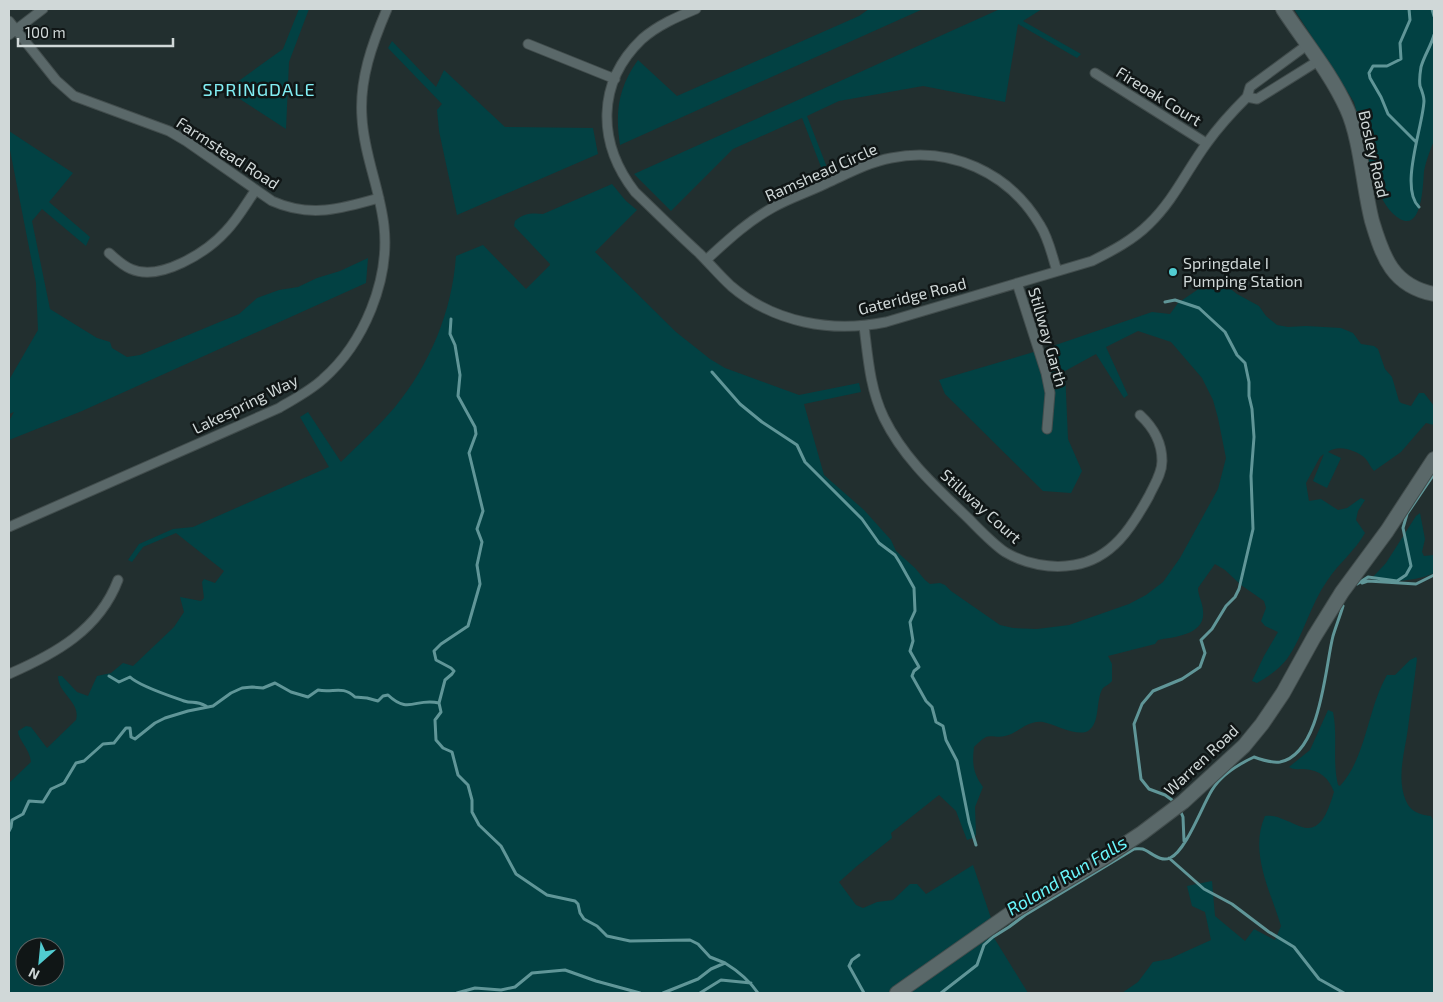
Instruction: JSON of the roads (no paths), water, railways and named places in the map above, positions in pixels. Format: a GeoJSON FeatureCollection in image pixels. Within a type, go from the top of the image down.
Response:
{"type":"FeatureCollection","features":[{"type":"Feature","properties":{"kind":"street"},"geometry":{"type":"LineString","coordinates":[[12,32],[43,9]]}},
{"type":"Feature","properties":{"kind":"street","name":"Lakespring Way"},"geometry":{"type":"LineString","coordinates":[[9,527],[279,408],[324,379],[341,361],[354,342],[374,303],[381,277],[384,253],[384,227],[379,198],[364,141],[362,92],[366,65],[387,9]]}},
{"type":"Feature","properties":{"kind":"street","name":"Gateridge Road"},"geometry":{"type":"LineString","coordinates":[[696,9],[660,25],[643,38],[632,50],[615,79],[607,108],[606,125],[615,161],[624,178],[635,192],[732,286],[771,311],[792,320],[816,325],[864,326],[886,322],[1099,257],[1148,225],[1177,190],[1206,144],[1247,97],[1250,87],[1307,45]]}},
{"type":"Feature","properties":{"kind":"street","name":"Bosley Road"},"geometry":{"type":"LineString","coordinates":[[1282,9],[1341,96],[1353,125],[1376,235],[1388,263],[1402,282],[1411,288],[1434,294]]}},
{"type":"Feature","properties":{"kind":"street","name":"Farmstead Road"},"geometry":{"type":"LineString","coordinates":[[9,21],[12,32],[56,80],[74,96],[169,131],[255,190],[286,207],[321,211],[344,208],[379,198]]}},
{"type":"Feature","properties":{"kind":"street"},"geometry":{"type":"LineString","coordinates":[[528,44],[615,79]]}},
{"type":"Feature","properties":{"kind":"street"},"geometry":{"type":"LineString","coordinates":[[1247,97],[1258,99],[1318,61]]}},
{"type":"Feature","properties":{"kind":"street","name":"Fireoak Court"},"geometry":{"type":"LineString","coordinates":[[1095,73],[1206,144]]}},
{"type":"Feature","properties":{"kind":"street","name":"Ramshead Circle"},"geometry":{"type":"LineString","coordinates":[[706,260],[752,221],[781,204],[868,165],[890,158],[939,155],[965,162],[989,173],[1010,188],[1041,225],[1056,271]]}},
{"type":"Feature","properties":{"kind":"street"},"geometry":{"type":"LineString","coordinates":[[109,253],[131,270],[149,272],[165,270],[205,250],[216,241],[228,230],[255,190]]}},
{"type":"Feature","properties":{"kind":"street","name":"Stillway Garth"},"geometry":{"type":"LineString","coordinates":[[1017,283],[1046,373],[1050,393],[1047,429]]}},
{"type":"Feature","properties":{"kind":"street","name":"Stillway Court"},"geometry":{"type":"LineString","coordinates":[[864,326],[870,376],[884,417],[897,442],[912,463],[989,538],[1005,551],[1024,561],[1059,566],[1075,565],[1090,561],[1117,543],[1128,531],[1159,476],[1162,463],[1162,452],[1158,438],[1150,425],[1140,415]]}},
{"type":"Feature","properties":{"kind":"street","name":"Warren Road"},"geometry":{"type":"LineString","coordinates":[[896,993],[1011,913],[1107,856],[1177,806],[1244,746],[1283,693],[1342,592],[1387,531],[1434,459]]}},
{"type":"Feature","properties":{"kind":"street"},"geometry":{"type":"LineString","coordinates":[[9,674],[42,660],[70,641],[106,604],[118,580]]}},
{"type":"Feature","properties":{"kind":"waterway"},"geometry":{"type":"LineString","coordinates":[[1409,9],[1410,20],[1400,43],[1401,59],[1387,66],[1373,66],[1369,73],[1388,114],[1416,142]]}},
{"type":"Feature","properties":{"kind":"waterway"},"geometry":{"type":"LineString","coordinates":[[1432,9],[1434,16]]}},
{"type":"Feature","properties":{"kind":"waterway"},"geometry":{"type":"LineString","coordinates":[[1419,207],[1413,198],[1411,186],[1414,156],[1424,101],[1420,86],[1420,76],[1422,63],[1434,35]]}},
{"type":"Feature","properties":{"kind":"waterway"},"geometry":{"type":"LineString","coordinates":[[1165,302],[1175,300],[1199,308],[1225,332],[1237,355],[1245,363],[1249,382],[1254,437],[1251,476],[1253,529],[1239,589],[1212,629],[1201,640],[1205,653],[1200,667],[1182,679],[1153,691],[1142,704],[1134,724],[1141,779],[1149,789],[1172,800]]}},
{"type":"Feature","properties":{"kind":"waterway"},"geometry":{"type":"LineString","coordinates":[[451,319],[450,334],[455,345],[460,375],[458,396],[475,427],[476,434],[469,453],[483,511],[477,529],[482,542],[477,565],[480,584],[468,626],[434,651],[436,660],[454,671],[445,680],[439,703],[441,712],[435,720],[436,740],[443,748],[452,752],[458,775],[468,785],[472,800],[472,812],[479,825],[501,846],[516,874],[547,895],[575,901],[584,919],[597,926],[607,936],[630,941],[690,940],[698,944],[710,957],[725,963]]}},
{"type":"Feature","properties":{"kind":"waterway"},"geometry":{"type":"LineString","coordinates":[[712,372],[740,404],[762,422],[797,445],[805,462],[862,519],[879,543],[895,555],[914,588],[915,611],[910,622],[913,641],[910,651],[919,667],[912,676],[926,701],[932,707],[936,722],[943,726],[946,740],[957,761],[969,822],[976,845]]}},
{"type":"Feature","properties":{"kind":"waterway","name":"Roland Run Falls"},"geometry":{"type":"LineString","coordinates":[[1357,584],[1368,577],[1397,581],[1406,575],[1411,566],[1403,528],[1407,514],[1434,474]]}},
{"type":"Feature","properties":{"kind":"waterway","name":"Roland Run Falls"},"geometry":{"type":"LineString","coordinates":[[1362,583],[1368,581],[1416,584],[1434,575]]}},
{"type":"Feature","properties":{"kind":"waterway","name":"Roland Run Falls"},"geometry":{"type":"LineString","coordinates":[[941,993],[977,965],[984,945],[993,937],[1025,915],[1134,849],[1144,849],[1163,859],[1170,858],[1176,854],[1188,838],[1216,785],[1236,767],[1254,757],[1280,762],[1294,756],[1313,727],[1324,687],[1333,636],[1343,606]]}},
{"type":"Feature","properties":{"kind":"waterway"},"geometry":{"type":"LineString","coordinates":[[109,676],[119,682],[130,677],[140,684],[163,694],[206,706]]}},
{"type":"Feature","properties":{"kind":"waterway"},"geometry":{"type":"LineString","coordinates":[[9,831],[12,820],[23,814],[29,801],[43,802],[51,789],[64,783],[76,763],[84,761],[103,744],[114,743],[126,728],[130,728],[131,737],[135,739],[155,723],[165,718],[213,706],[231,693],[242,688],[263,688],[275,683],[291,692],[308,697],[318,690],[342,690],[355,697],[378,701],[383,696],[388,695],[395,701],[407,705],[424,702],[439,703]]}},
{"type":"Feature","properties":{"kind":"waterway"},"geometry":{"type":"LineString","coordinates":[[1180,810],[1183,817],[1184,841]]}},
{"type":"Feature","properties":{"kind":"waterway"},"geometry":{"type":"LineString","coordinates":[[1169,858],[1204,889],[1232,904],[1269,932],[1294,947],[1319,979],[1344,993]]}},
{"type":"Feature","properties":{"kind":"waterway"},"geometry":{"type":"LineString","coordinates":[[859,955],[852,960],[849,966],[864,993]]}},
{"type":"Feature","properties":{"kind":"waterway"},"geometry":{"type":"LineString","coordinates":[[663,993],[698,979],[711,969],[725,963],[743,976],[758,993]]}},
{"type":"Feature","properties":{"kind":"waterway"},"geometry":{"type":"LineString","coordinates":[[457,993],[475,988],[501,990],[515,987],[532,973],[565,970],[640,993]]}},
{"type":"Feature","properties":{"kind":"waterway"},"geometry":{"type":"LineString","coordinates":[[700,993],[721,980],[751,983]]}},
{"type":"Feature","properties":{"kind":"place","name":"Springdale I Pumping Station"},"geometry":{"type":"Point","coordinates":[1173,272]}},
{"type":"Feature","properties":{"kind":"district","name":"SPRINGDALE"},"geometry":{"type":"Point","coordinates":[259,90]}}]}
